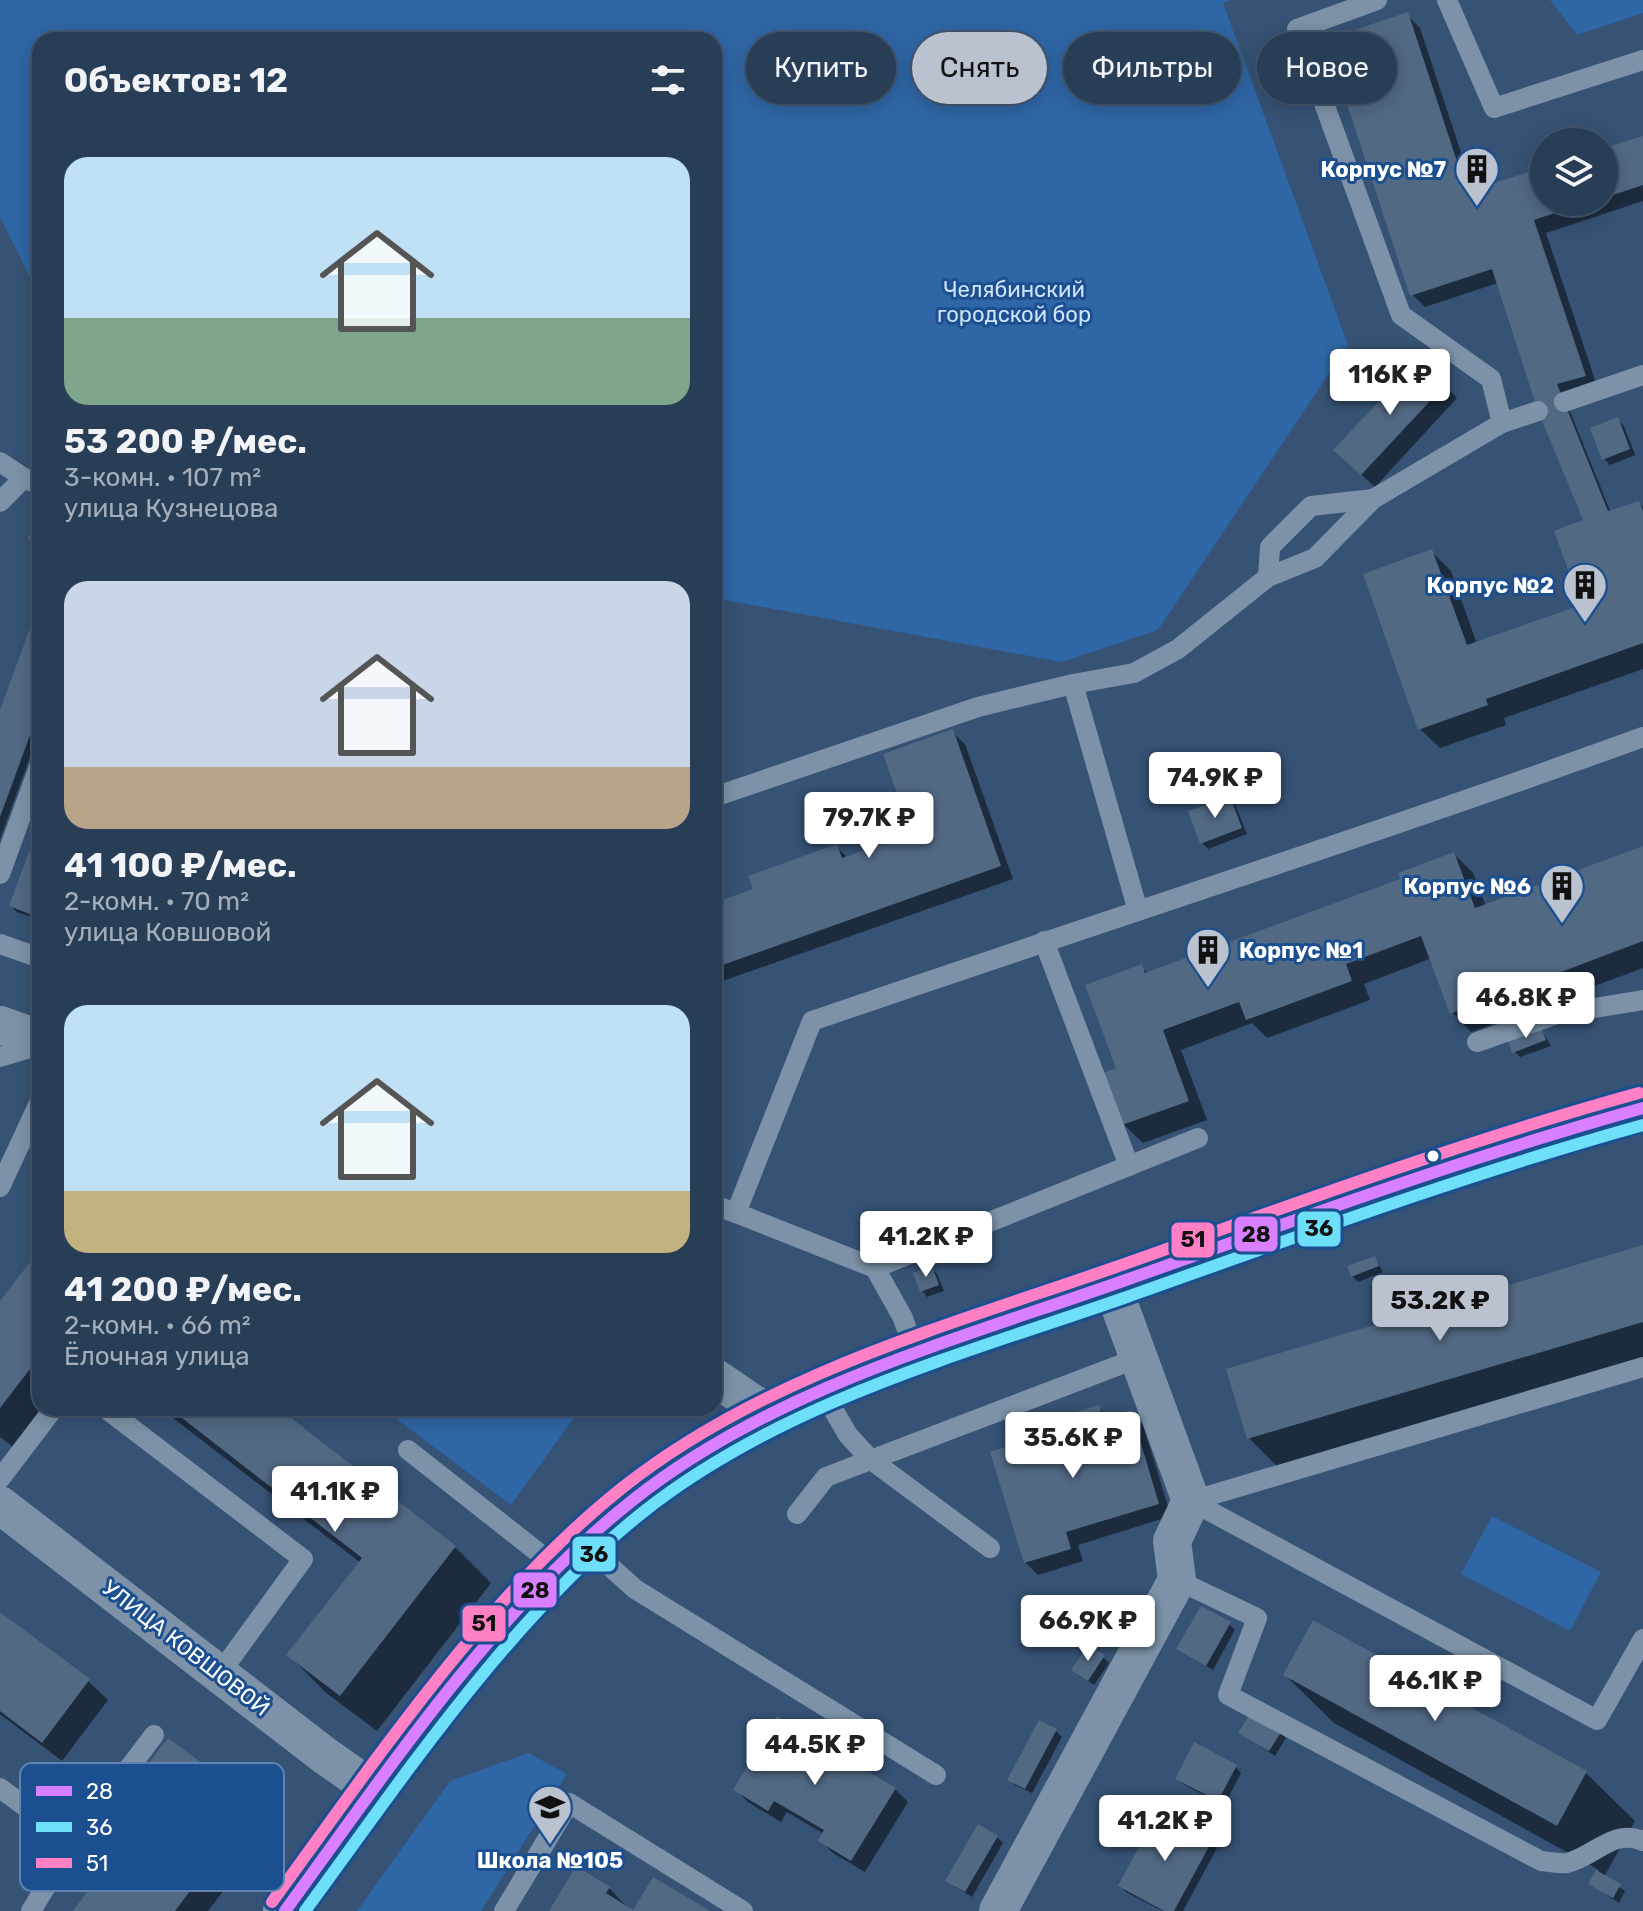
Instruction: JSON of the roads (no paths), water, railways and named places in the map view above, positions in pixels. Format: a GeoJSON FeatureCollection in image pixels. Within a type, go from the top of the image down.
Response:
{"type":"FeatureCollection","features":[{"type":"Feature","properties":{"kind":"street"},"geometry":{"type":"LineString","coordinates":[[0,1025],[32,1039]]}},
{"type":"Feature","properties":{"kind":"street"},"geometry":{"type":"LineString","coordinates":[[285,1911],[374,1790],[503,1626],[571,1556],[654,1484],[711,1445],[770,1415],[915,1354],[1440,1168],[1643,1108]]}},
{"type":"Feature","properties":{"kind":"street"},"geometry":{"type":"LineString","coordinates":[[998,1911],[1177,1580],[1172,1541],[1191,1501],[1112,1285]]}},
{"type":"Feature","properties":{"kind":"street"},"geometry":{"type":"LineString","coordinates":[[722,1382],[770,1415]]}},
{"type":"Feature","properties":{"kind":"street","name":"УЛИЦА КОВШОВОЙ"},"geometry":{"type":"LineString","coordinates":[[0,1505],[324,1755],[374,1790]]}},
{"type":"Feature","properties":{"kind":"lane"},"geometry":{"type":"LineString","coordinates":[[1377,0],[1297,29],[1401,315],[1491,379],[1502,423]]}},
{"type":"Feature","properties":{"kind":"lane"},"geometry":{"type":"LineString","coordinates":[[1447,0],[1494,108],[1643,60]]}},
{"type":"Feature","properties":{"kind":"lane"},"geometry":{"type":"LineString","coordinates":[[1564,402],[1643,375]]}},
{"type":"Feature","properties":{"kind":"lane"},"geometry":{"type":"LineString","coordinates":[[722,794],[978,707],[1134,673],[1178,649],[1268,577],[1315,558],[1373,499],[1502,423],[1538,411]]}},
{"type":"Feature","properties":{"kind":"lane"},"geometry":{"type":"LineString","coordinates":[[0,462],[32,482],[0,502]]}},
{"type":"Feature","properties":{"kind":"lane"},"geometry":{"type":"LineString","coordinates":[[1268,577],[1270,547],[1311,506],[1373,499]]}},
{"type":"Feature","properties":{"kind":"lane"},"geometry":{"type":"LineString","coordinates":[[1073,684],[1138,911]]}},
{"type":"Feature","properties":{"kind":"lane"},"geometry":{"type":"LineString","coordinates":[[736,1213],[812,1021],[1473,799],[1643,737]]}},
{"type":"Feature","properties":{"kind":"lane"},"geometry":{"type":"LineString","coordinates":[[0,874],[32,789]]}},
{"type":"Feature","properties":{"kind":"lane"},"geometry":{"type":"LineString","coordinates":[[1044,941],[1129,1166]]}},
{"type":"Feature","properties":{"kind":"lane"},"geometry":{"type":"LineString","coordinates":[[0,944],[32,955]]}},
{"type":"Feature","properties":{"kind":"lane"},"geometry":{"type":"LineString","coordinates":[[1477,1042],[1557,1014],[1643,1000]]}},
{"type":"Feature","properties":{"kind":"lane"},"geometry":{"type":"LineString","coordinates":[[0,1057],[32,1045]]}},
{"type":"Feature","properties":{"kind":"lane"},"geometry":{"type":"LineString","coordinates":[[0,1187],[32,1118]]}},
{"type":"Feature","properties":{"kind":"lane"},"geometry":{"type":"LineString","coordinates":[[875,1268],[1198,1138]]}},
{"type":"Feature","properties":{"kind":"lane"},"geometry":{"type":"LineString","coordinates":[[722,1208],[875,1268],[903,1318],[915,1354]]}},
{"type":"Feature","properties":{"kind":"lane"},"geometry":{"type":"LineString","coordinates":[[797,1514],[826,1477],[1138,1358]]}},
{"type":"Feature","properties":{"kind":"lane"},"geometry":{"type":"LineString","coordinates":[[1191,1501],[1643,1367]]}},
{"type":"Feature","properties":{"kind":"lane"},"geometry":{"type":"LineString","coordinates":[[823,1392],[848,1435],[870,1459],[990,1548]]}},
{"type":"Feature","properties":{"kind":"lane"},"geometry":{"type":"LineString","coordinates":[[0,1479],[48,1416]]}},
{"type":"Feature","properties":{"kind":"lane"},"geometry":{"type":"LineString","coordinates":[[115,1416],[303,1559],[220,1673]]}},
{"type":"Feature","properties":{"kind":"lane"},"geometry":{"type":"LineString","coordinates":[[408,1450],[571,1556],[635,1589],[936,1775]]}},
{"type":"Feature","properties":{"kind":"lane"},"geometry":{"type":"LineString","coordinates":[[1191,1501],[1597,1720],[1643,1639]]}},
{"type":"Feature","properties":{"kind":"lane"},"geometry":{"type":"LineString","coordinates":[[1177,1580],[1257,1618],[1228,1695],[1541,1861],[1564,1863],[1589,1854],[1605,1842],[1623,1838],[1643,1841]]}},
{"type":"Feature","properties":{"kind":"lane"},"geometry":{"type":"LineString","coordinates":[[133,1763],[154,1735]]}},
{"type":"Feature","properties":{"kind":"lane"},"geometry":{"type":"LineString","coordinates":[[0,1788],[20,1803]]}},
{"type":"Feature","properties":{"kind":"lane"},"geometry":{"type":"LineString","coordinates":[[504,1911],[569,1803],[743,1911]]}},
{"type":"Feature","properties":{"kind":"lane"},"geometry":{"type":"LineString","coordinates":[[31,1911],[43,1891]]}},
{"type":"Feature","properties":{"kind":"place","name":"Корпус №7"},"geometry":{"type":"Point","coordinates":[1477,208]}},
{"type":"Feature","properties":{"kind":"place","name":"Корпус №2"},"geometry":{"type":"Point","coordinates":[1585,624]}},
{"type":"Feature","properties":{"kind":"place","name":"Корпус №6"},"geometry":{"type":"Point","coordinates":[1562,925]}},
{"type":"Feature","properties":{"kind":"place","name":"Корпус №1"},"geometry":{"type":"Point","coordinates":[1208,989]}},
{"type":"Feature","properties":{"kind":"place","name":"Школа №105"},"geometry":{"type":"Point","coordinates":[550,1846]}},
{"type":"Feature","properties":{"kind":"park label","name":"Челябинский городской бор"},"geometry":{"type":"Point","coordinates":[1014,302]}}]}
